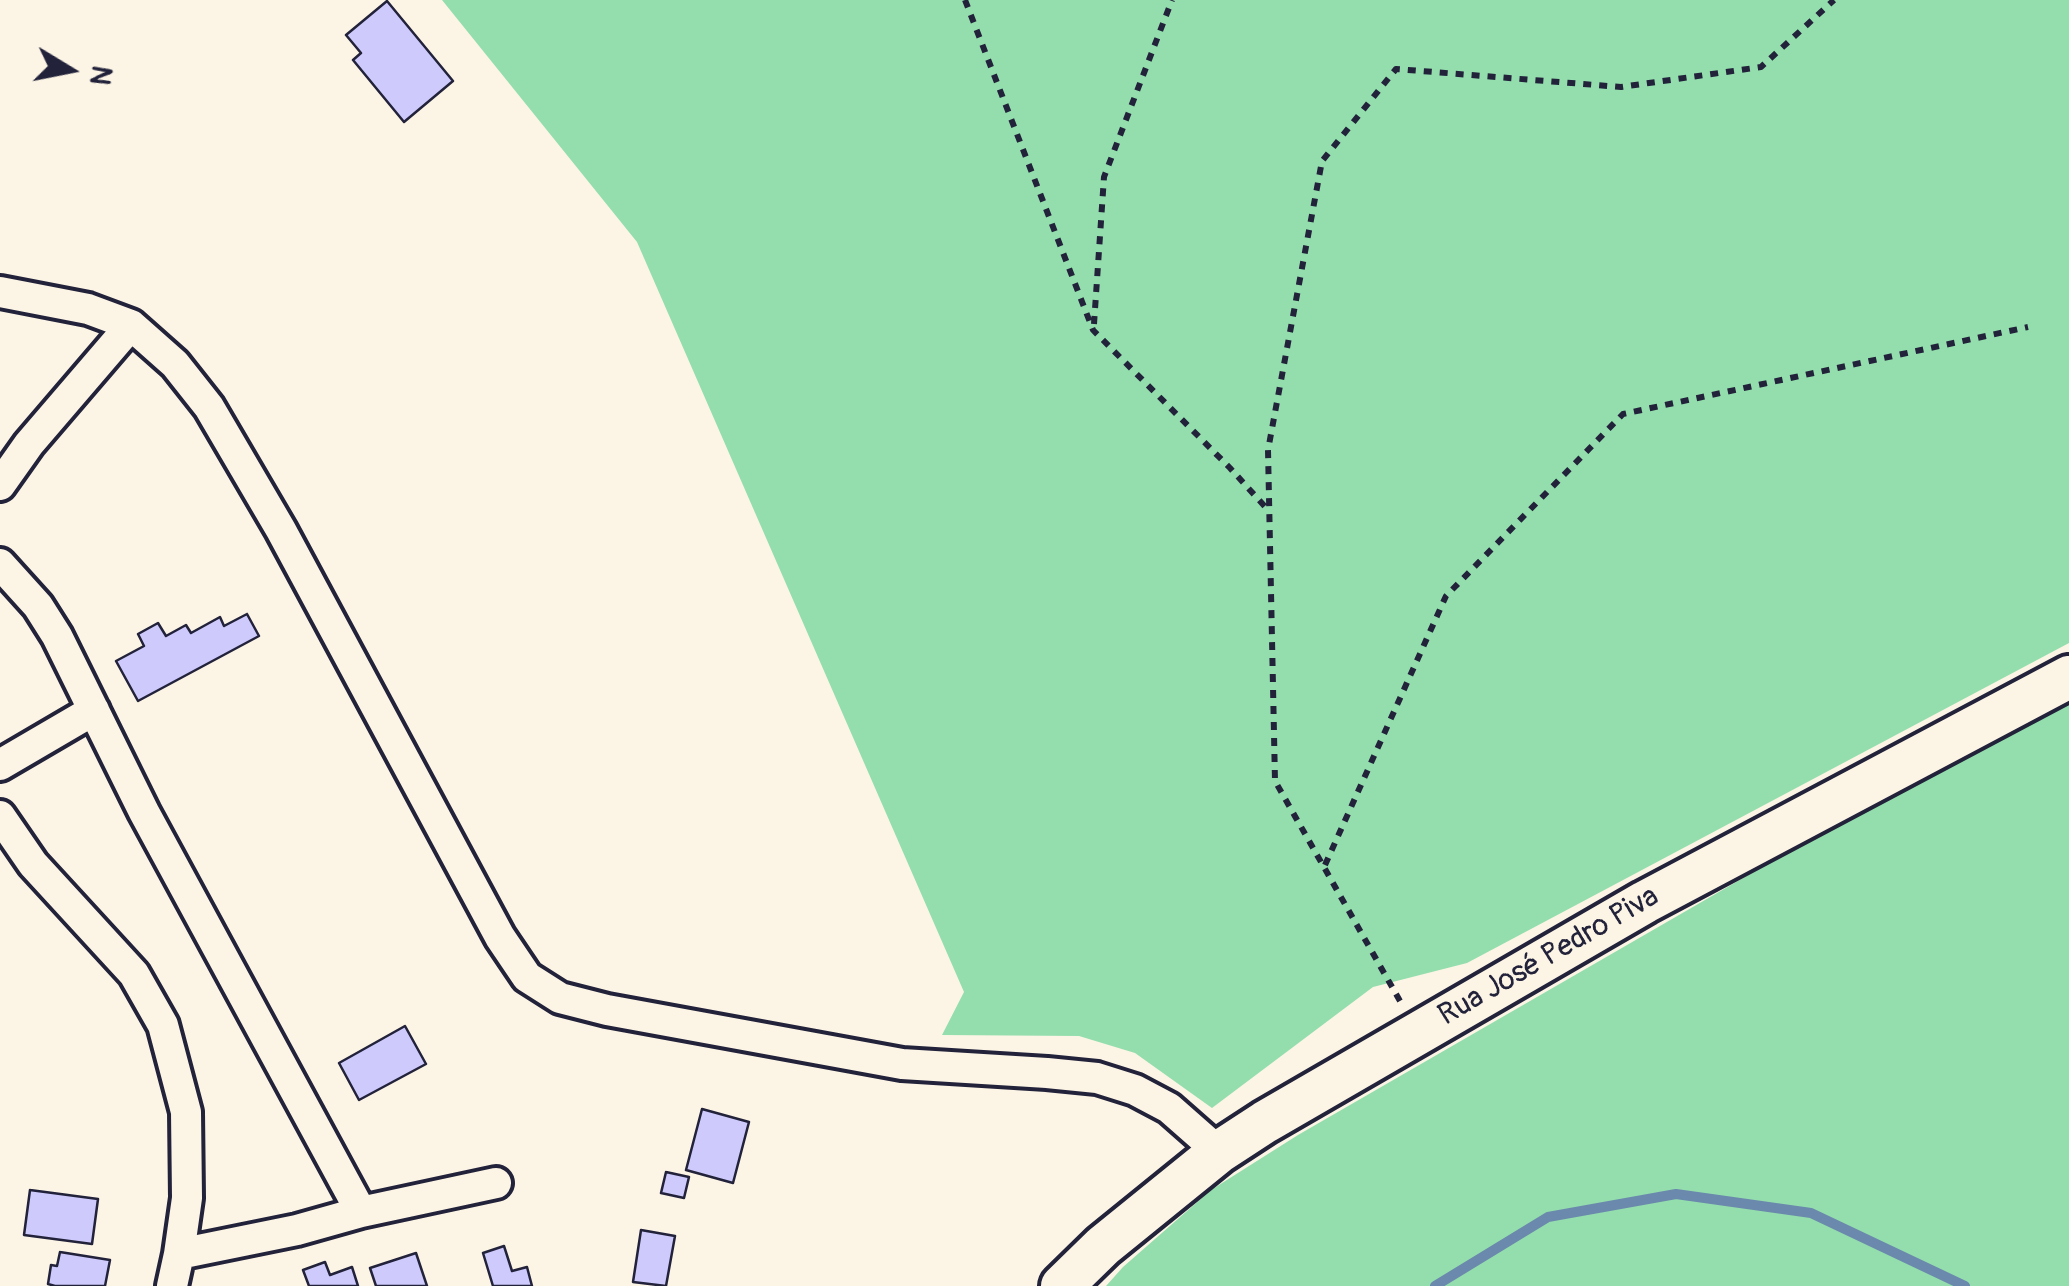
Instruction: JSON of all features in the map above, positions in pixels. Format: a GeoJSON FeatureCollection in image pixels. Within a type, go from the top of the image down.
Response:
{"type":"FeatureCollection","features":[{"type":"Feature","properties":{"kind":"street"},"geometry":{"type":"LineString","coordinates":[[0,292],[88,310],[132,325],[175,364],[209,407],[281,530],[500,936],[527,976],[560,998],[607,1010],[902,1064],[1097,1078],[1135,1090],[1169,1108],[1219,1152]]}},
{"type":"Feature","properties":{"kind":"street"},"geometry":{"type":"LineString","coordinates":[[0,485],[29,444],[132,325]]}},
{"type":"Feature","properties":{"kind":"street"},"geometry":{"type":"LineString","coordinates":[[0,564],[38,606],[57,636],[144,812],[360,1212]]}},
{"type":"Feature","properties":{"kind":"street","name":"Rua José Pedro Piva"},"geometry":{"type":"LineString","coordinates":[[1062,1286],[1103,1246],[1219,1152],[1417,1032],[1645,902],[2069,676]]}},
{"type":"Feature","properties":{"kind":"street"},"geometry":{"type":"LineString","coordinates":[[0,765],[94,710]]}},
{"type":"Feature","properties":{"kind":"street"},"geometry":{"type":"LineString","coordinates":[[0,816],[33,864],[134,974],[164,1025],[186,1112],[187,1198],[172,1286]]}},
{"type":"Feature","properties":{"kind":"street"},"geometry":{"type":"LineString","coordinates":[[178,1254],[496,1183]]}},
{"type":"Feature","properties":{"kind":"path"},"geometry":{"type":"LineString","coordinates":[[965,0],[1094,330],[1270,512]]}},
{"type":"Feature","properties":{"kind":"path"},"geometry":{"type":"LineString","coordinates":[[1094,330],[1104,177],[1172,0]]}},
{"type":"Feature","properties":{"kind":"path"},"geometry":{"type":"LineString","coordinates":[[1417,1032],[1275,781],[1268,450],[1322,161],[1396,68],[1621,87],[1760,66],[1834,0]]}},
{"type":"Feature","properties":{"kind":"path"},"geometry":{"type":"LineString","coordinates":[[1324,866],[1446,596],[1622,414],[2028,327]]}},
{"type":"Feature","properties":{"kind":"green space"},"geometry":{"type":"Polygon","coordinates":[[[442,0],[2069,0],[2069,643],[1467,963],[1373,987],[1212,1108],[1135,1053],[1079,1036],[942,1035],[964,992],[637,242],[442,0]]]}},
{"type":"Feature","properties":{"kind":"green space"},"geometry":{"type":"Polygon","coordinates":[[[2069,704],[2069,1286],[1106,1286],[1211,1190],[1298,1135],[1821,833],[2069,704]]]}},
{"type":"Feature","properties":{"kind":"building"},"geometry":{"type":"Polygon","coordinates":[[[387,1],[453,81],[404,122],[353,60],[361,53],[346,35],[387,1]]]}},
{"type":"Feature","properties":{"kind":"building"},"geometry":{"type":"Polygon","coordinates":[[[247,614],[259,636],[138,701],[116,661],[144,646],[138,634],[158,623],[166,636],[186,625],[191,633],[220,617],[224,626],[247,614]]]}},
{"type":"Feature","properties":{"kind":"building"},"geometry":{"type":"Polygon","coordinates":[[[405,1026],[426,1064],[359,1100],[339,1063],[405,1026]]]}},
{"type":"Feature","properties":{"kind":"building"},"geometry":{"type":"Polygon","coordinates":[[[702,1109],[749,1122],[733,1183],[686,1170],[702,1109]]]}},
{"type":"Feature","properties":{"kind":"building"},"geometry":{"type":"Polygon","coordinates":[[[666,1172],[689,1177],[684,1198],[661,1193],[666,1172]]]}},
{"type":"Feature","properties":{"kind":"building"},"geometry":{"type":"Polygon","coordinates":[[[30,1190],[98,1199],[92,1244],[24,1235],[30,1190]]]}},
{"type":"Feature","properties":{"kind":"building"},"geometry":{"type":"Polygon","coordinates":[[[641,1230],[675,1236],[666,1286],[633,1282],[641,1230]]]}},
{"type":"Feature","properties":{"kind":"building"},"geometry":{"type":"Polygon","coordinates":[[[504,1246],[512,1271],[527,1267],[532,1286],[493,1286],[483,1253],[504,1246]]]}},
{"type":"Feature","properties":{"kind":"building"},"geometry":{"type":"Polygon","coordinates":[[[60,1252],[110,1260],[105,1286],[48,1284],[51,1265],[57,1266],[60,1252]]]}},
{"type":"Feature","properties":{"kind":"building"},"geometry":{"type":"Polygon","coordinates":[[[416,1253],[427,1286],[376,1286],[370,1268],[416,1253]]]}},
{"type":"Feature","properties":{"kind":"building"},"geometry":{"type":"Polygon","coordinates":[[[325,1262],[330,1275],[352,1267],[358,1286],[309,1286],[303,1270],[325,1262]]]}},
{"type":"Feature","properties":{"kind":"waterway"},"geometry":{"type":"LineString","coordinates":[[1435,1286],[1548,1217],[1676,1194],[1811,1213],[1965,1286]]}}]}
